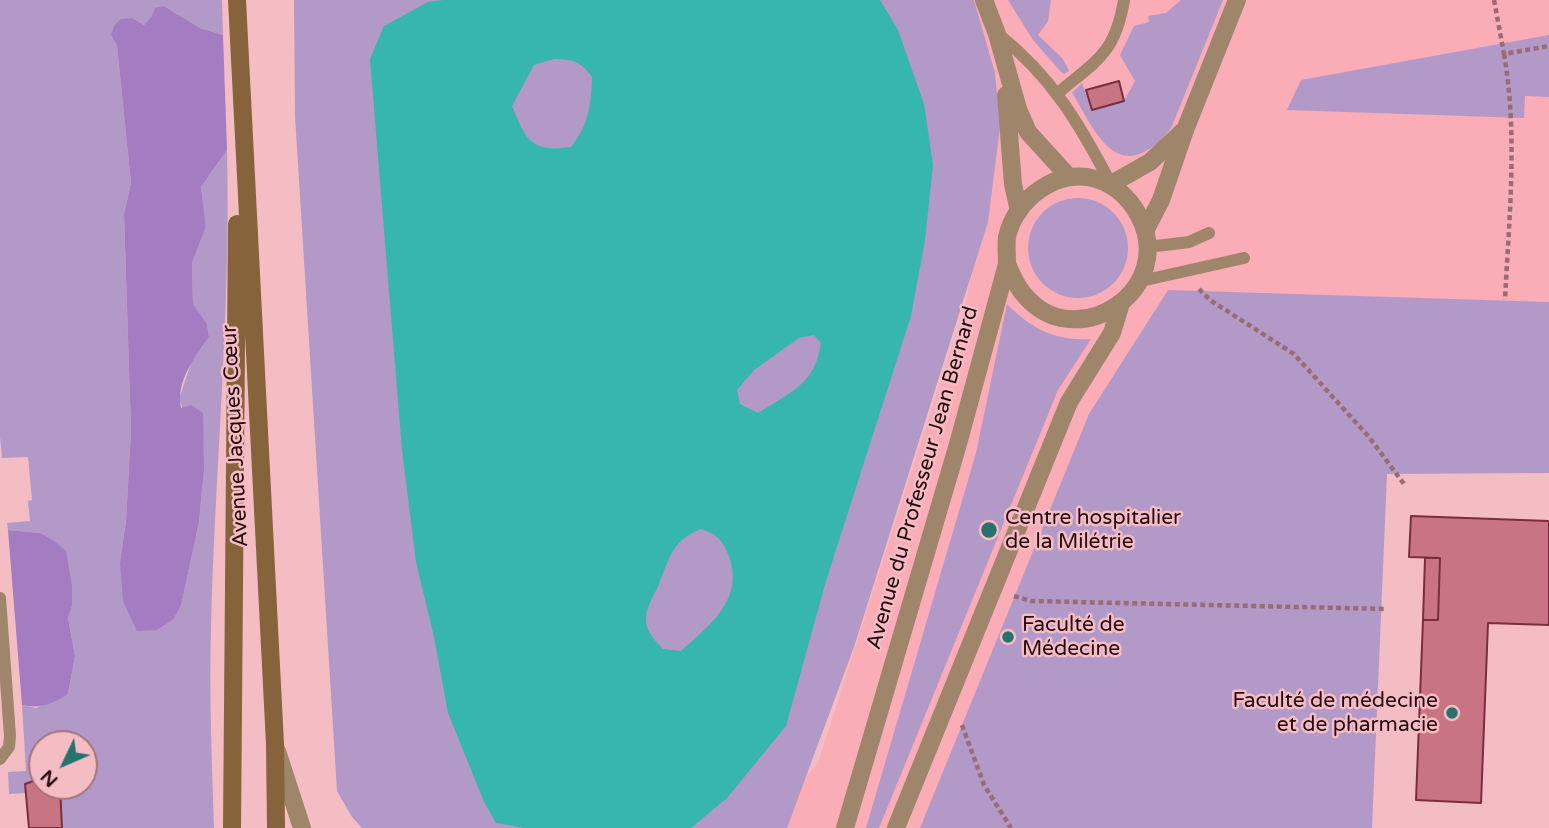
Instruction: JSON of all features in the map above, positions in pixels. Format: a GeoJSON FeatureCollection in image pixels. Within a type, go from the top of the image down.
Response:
{"type":"FeatureCollection","features":[{"type":"Feature","properties":{"kind":"main road","name":"Avenue Jacques Cœur"},"geometry":{"type":"LineString","coordinates":[[237,0],[275,744],[276,828]]}},
{"type":"Feature","properties":{"kind":"main road","name":"Avenue Jacques Cœur"},"geometry":{"type":"LineString","coordinates":[[232,828],[239,42]]}},
{"type":"Feature","properties":{"kind":"street"},"geometry":{"type":"LineString","coordinates":[[984,0],[997,34],[1018,109],[1028,132],[1069,176],[1085,175],[1111,184],[1132,204],[1147,238]]}},
{"type":"Feature","properties":{"kind":"street"},"geometry":{"type":"LineString","coordinates":[[1007,264],[1017,286],[1031,303],[1053,316],[1077,319],[1098,315],[1121,303],[1141,281],[1147,265],[1147,238],[1185,130],[1237,0]]}},
{"type":"Feature","properties":{"kind":"street"},"geometry":{"type":"LineString","coordinates":[[1003,60],[1013,184],[1019,211]]}},
{"type":"Feature","properties":{"kind":"street"},"geometry":{"type":"LineString","coordinates":[[1111,184],[1150,162],[1185,130]]}},
{"type":"Feature","properties":{"kind":"street","name":"Avenue du Professeur Jean Bernard"},"geometry":{"type":"LineString","coordinates":[[845,828],[958,444],[1007,264],[1007,237],[1019,211],[1032,195],[1069,176]]}},
{"type":"Feature","properties":{"kind":"street"},"geometry":{"type":"LineString","coordinates":[[895,828],[1069,402],[1112,333],[1121,303]]}},
{"type":"Feature","properties":{"kind":"street","name":"Avenue du Professeur Jean Bernard"},"geometry":{"type":"LineString","coordinates":[[857,828],[884,737],[882,704]]}},
{"type":"Feature","properties":{"kind":"street"},"geometry":{"type":"LineString","coordinates":[[275,744],[302,828]]}},
{"type":"Feature","properties":{"kind":"lane"},"geometry":{"type":"LineString","coordinates":[[1058,93],[1107,51],[1120,24],[1124,0]]}},
{"type":"Feature","properties":{"kind":"lane"},"geometry":{"type":"LineString","coordinates":[[997,34],[1025,56],[1058,93],[1111,184]]}},
{"type":"Feature","properties":{"kind":"lane"},"geometry":{"type":"LineString","coordinates":[[1147,238],[1189,242],[1209,233]]}},
{"type":"Feature","properties":{"kind":"lane"},"geometry":{"type":"LineString","coordinates":[[1141,281],[1244,258]]}},
{"type":"Feature","properties":{"kind":"lane"},"geometry":{"type":"LineString","coordinates":[[0,598],[10,736],[9,747],[0,758]]}},
{"type":"Feature","properties":{"kind":"path"},"geometry":{"type":"LineString","coordinates":[[1494,0],[1511,93],[1505,300]]}},
{"type":"Feature","properties":{"kind":"path"},"geometry":{"type":"LineString","coordinates":[[1504,54],[1549,46]]}},
{"type":"Feature","properties":{"kind":"path"},"geometry":{"type":"LineString","coordinates":[[1190,269],[1195,283],[1210,300],[1294,354],[1369,437],[1404,484]]}},
{"type":"Feature","properties":{"kind":"path"},"geometry":{"type":"LineString","coordinates":[[1012,595],[1031,601],[1387,609]]}},
{"type":"Feature","properties":{"kind":"path"},"geometry":{"type":"LineString","coordinates":[[961,721],[984,785],[1012,828]]}},
{"type":"Feature","properties":{"kind":"shaded area"},"geometry":{"type":"Polygon","coordinates":[[[0,0],[222,0],[223,35],[200,28],[164,6],[144,25],[132,18],[111,35],[117,46],[131,183],[124,214],[131,431],[126,521],[120,562],[157,630],[173,620],[181,606],[199,522],[204,470],[179,399],[192,360],[209,337],[207,324],[193,305],[192,263],[206,227],[201,187],[227,150],[227,270],[210,652],[214,828],[62,828],[61,800],[98,800],[98,730],[28,730],[26,793],[9,794],[8,772],[26,771],[22,705],[36,708],[68,694],[75,656],[68,618],[72,606],[40,533],[8,530],[7,523],[30,521],[28,501],[32,500],[28,457],[2,458],[0,0]]]}},
{"type":"Feature","properties":{"kind":"shaded area"},"geometry":{"type":"Polygon","coordinates":[[[294,0],[974,0],[995,73],[1000,127],[988,222],[854,647],[787,828],[362,828],[352,817],[337,791],[295,116],[294,0]]]}},
{"type":"Feature","properties":{"kind":"shaded area","name":"Centre hospitalier de la Milétrie"},"geometry":{"type":"Polygon","coordinates":[[[974,0],[1549,0],[1549,305],[1037,828],[764,828],[818,763],[966,302],[1000,127],[974,0]]]}},
{"type":"Feature","properties":{"kind":"shaded area"},"geometry":{"type":"Polygon","coordinates":[[[1008,0],[1051,0],[1048,21],[1038,35],[1063,59],[1069,71],[1064,74],[1061,72],[1033,40],[1008,0]]]}},
{"type":"Feature","properties":{"kind":"shaded area"},"geometry":{"type":"Polygon","coordinates":[[[1181,0],[1223,0],[1172,126],[1160,141],[1144,152],[1131,156],[1120,154],[1100,139],[1072,93],[1082,83],[1092,110],[1124,101],[1135,81],[1120,55],[1134,26],[1149,22],[1148,16],[1166,13],[1181,0]]]}},
{"type":"Feature","properties":{"kind":"shaded area"},"geometry":{"type":"Polygon","coordinates":[[[164,6],[200,28],[223,35],[227,150],[201,187],[206,227],[192,263],[193,304],[207,324],[209,337],[188,370],[180,399],[181,408],[191,405],[203,413],[204,470],[199,522],[181,606],[173,620],[157,630],[137,631],[123,601],[120,562],[126,521],[131,431],[124,214],[131,183],[117,46],[111,35],[114,26],[121,19],[132,18],[144,25],[155,8],[164,6]]]}},
{"type":"Feature","properties":{"kind":"shaded area"},"geometry":{"type":"Polygon","coordinates":[[[1549,35],[1549,97],[1525,96],[1524,118],[1287,110],[1301,80],[1549,35]]]}},
{"type":"Feature","properties":{"kind":"shaded area"},"geometry":{"type":"Polygon","coordinates":[[[1078,198],[1097,201],[1114,212],[1125,229],[1128,248],[1125,267],[1114,284],[1097,295],[1078,298],[1059,295],[1042,284],[1031,267],[1028,248],[1031,229],[1042,212],[1059,201],[1078,198]]]}},
{"type":"Feature","properties":{"kind":"shaded area"},"geometry":{"type":"Polygon","coordinates":[[[1168,290],[1549,302],[1549,473],[1387,474],[1372,828],[920,828],[1089,414],[1168,290]]]}},
{"type":"Feature","properties":{"kind":"shaded area"},"geometry":{"type":"Polygon","coordinates":[[[1007,304],[1025,320],[1045,332],[1066,338],[1091,339],[1058,390],[879,828],[866,828],[976,453],[1007,304]]]}},
{"type":"Feature","properties":{"kind":"shaded area"},"geometry":{"type":"Polygon","coordinates":[[[8,530],[40,533],[66,551],[72,586],[72,606],[68,618],[75,656],[68,694],[41,706],[22,705],[8,530]]]}},
{"type":"Feature","properties":{"kind":"water"},"geometry":{"type":"Polygon","coordinates":[[[880,0],[898,30],[924,104],[933,165],[925,240],[911,316],[826,581],[786,726],[727,798],[691,828],[524,828],[496,823],[484,802],[448,713],[416,562],[402,450],[370,59],[384,26],[428,2],[880,0]],[[554,59],[534,65],[512,106],[526,135],[538,146],[571,147],[588,114],[592,77],[576,62],[554,59]],[[814,335],[799,338],[754,370],[737,390],[740,404],[758,413],[800,386],[813,368],[821,343],[814,335]],[[701,529],[691,533],[673,551],[647,611],[648,629],[663,649],[681,651],[713,620],[729,597],[732,570],[721,541],[701,529]]]}},
{"type":"Feature","properties":{"kind":"building"},"geometry":{"type":"Polygon","coordinates":[[[1119,81],[1124,101],[1092,110],[1086,90],[1119,81]]]}},
{"type":"Feature","properties":{"kind":"building","name":"Faculté de médecine et de pharmacie"},"geometry":{"type":"Polygon","coordinates":[[[1411,516],[1549,521],[1549,625],[1488,623],[1481,803],[1416,800],[1423,620],[1438,620],[1440,558],[1409,557],[1411,516]]]}},
{"type":"Feature","properties":{"kind":"building"},"geometry":{"type":"Polygon","coordinates":[[[1425,558],[1440,558],[1438,620],[1423,620],[1425,558]]]}},
{"type":"Feature","properties":{"kind":"building"},"geometry":{"type":"Polygon","coordinates":[[[28,783],[28,800],[61,800],[62,828],[29,828],[25,784],[28,783]]]}},
{"type":"Feature","properties":{"kind":"place","name":"Centre hospitalier de la Milétrie"},"geometry":{"type":"Point","coordinates":[989,530]}},
{"type":"Feature","properties":{"kind":"place","name":"Faculté de Médecine"},"geometry":{"type":"Point","coordinates":[1008,637]}},
{"type":"Feature","properties":{"kind":"place","name":"Faculté de médecine et de pharmacie"},"geometry":{"type":"Point","coordinates":[1452,713]}}]}
